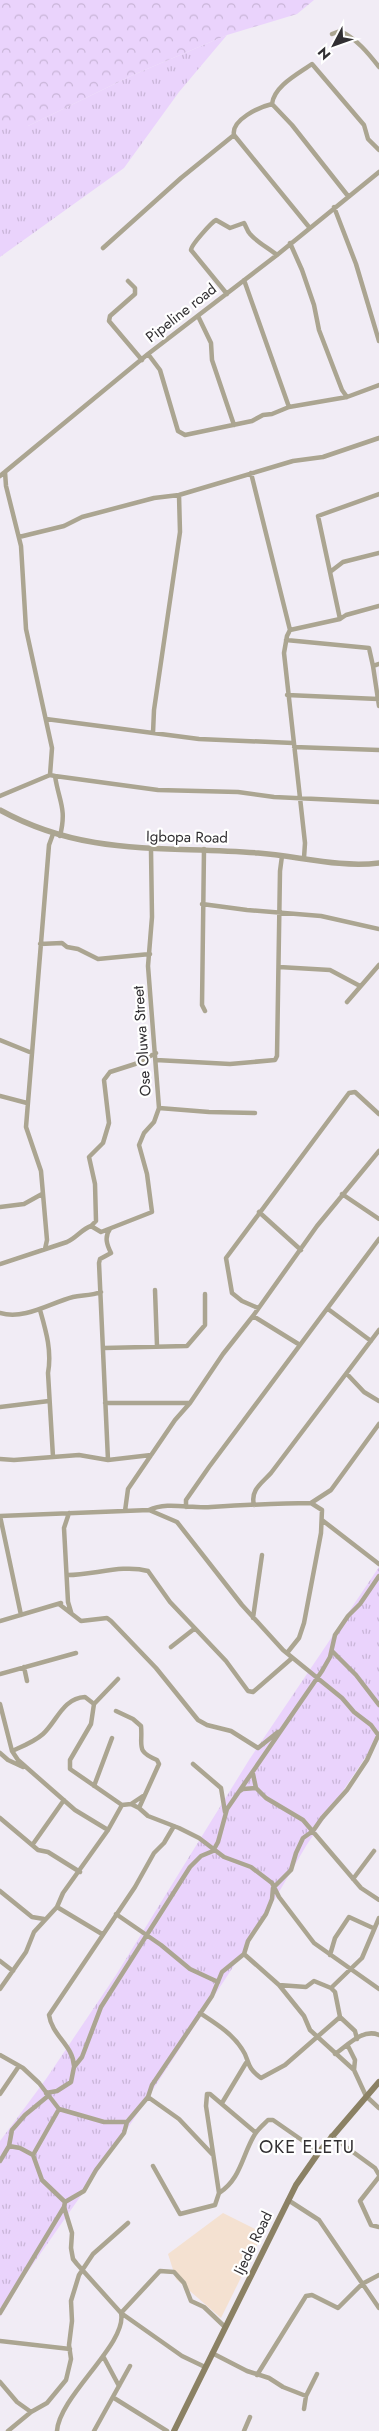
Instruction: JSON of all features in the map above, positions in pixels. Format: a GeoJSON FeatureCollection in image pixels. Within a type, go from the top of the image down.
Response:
{"type":"FeatureCollection","features":[{"type":"Feature","properties":{"kind":"main road","name":"Ijede Road"},"geometry":{"type":"LineString","coordinates":[[174,2431],[288,2200],[331,2136],[379,2082]]}},
{"type":"Feature","properties":{"kind":"street"},"geometry":{"type":"LineString","coordinates":[[332,34],[340,31],[357,42],[379,67]]}},
{"type":"Feature","properties":{"kind":"street"},"geometry":{"type":"LineString","coordinates":[[272,104],[273,96],[289,80],[312,64],[364,125],[368,139],[379,150]]}},
{"type":"Feature","properties":{"kind":"street"},"geometry":{"type":"LineString","coordinates":[[272,104],[238,122],[233,130],[234,135],[309,227]]}},
{"type":"Feature","properties":{"kind":"street"},"geometry":{"type":"LineString","coordinates":[[272,104],[292,125],[348,196]]}},
{"type":"Feature","properties":{"kind":"street"},"geometry":{"type":"LineString","coordinates":[[104,248],[181,178],[234,135]]}},
{"type":"Feature","properties":{"kind":"street","name":"Pipeline road"},"geometry":{"type":"LineString","coordinates":[[0,476],[148,354],[277,255],[309,227],[379,172]]}},
{"type":"Feature","properties":{"kind":"street"},"geometry":{"type":"LineString","coordinates":[[334,207],[353,257],[379,342]]}},
{"type":"Feature","properties":{"kind":"street"},"geometry":{"type":"LineString","coordinates":[[227,294],[191,250],[193,243],[207,230],[212,222],[216,220],[230,228],[244,222],[249,233],[258,242],[264,244],[277,255]]}},
{"type":"Feature","properties":{"kind":"street"},"geometry":{"type":"LineString","coordinates":[[290,243],[314,304],[321,336],[342,390],[347,397]]}},
{"type":"Feature","properties":{"kind":"street"},"geometry":{"type":"LineString","coordinates":[[244,280],[290,407]]}},
{"type":"Feature","properties":{"kind":"street"},"geometry":{"type":"LineString","coordinates":[[128,281],[135,288],[135,294],[110,316],[109,321],[142,360]]}},
{"type":"Feature","properties":{"kind":"street"},"geometry":{"type":"LineString","coordinates":[[198,316],[210,343],[212,360],[234,425]]}},
{"type":"Feature","properties":{"kind":"street"},"geometry":{"type":"LineString","coordinates":[[148,354],[160,370],[178,431],[185,435],[234,425],[290,407],[347,397],[379,384]]}},
{"type":"Feature","properties":{"kind":"street"},"geometry":{"type":"LineString","coordinates":[[19,537],[64,526],[82,517],[154,498],[180,494],[293,461],[323,457],[379,438]]}},
{"type":"Feature","properties":{"kind":"street"},"geometry":{"type":"LineString","coordinates":[[5,472],[6,486],[19,537],[26,629],[37,676],[40,701],[52,748],[52,776],[64,814],[60,836]]}},
{"type":"Feature","properties":{"kind":"street"},"geometry":{"type":"LineString","coordinates":[[252,473],[290,630],[284,653],[287,695],[305,843],[304,858]]}},
{"type":"Feature","properties":{"kind":"street"},"geometry":{"type":"LineString","coordinates":[[0,484],[6,486]]}},
{"type":"Feature","properties":{"kind":"street"},"geometry":{"type":"LineString","coordinates":[[153,733],[154,710],[180,532],[180,494]]}},
{"type":"Feature","properties":{"kind":"street"},"geometry":{"type":"LineString","coordinates":[[340,619],[318,516],[356,500],[379,494]]}},
{"type":"Feature","properties":{"kind":"street"},"geometry":{"type":"LineString","coordinates":[[330,572],[342,562],[379,552]]}},
{"type":"Feature","properties":{"kind":"street"},"geometry":{"type":"LineString","coordinates":[[290,630],[340,619],[346,615],[379,606]]}},
{"type":"Feature","properties":{"kind":"street"},"geometry":{"type":"LineString","coordinates":[[286,640],[368,648],[373,666],[379,706]]}},
{"type":"Feature","properties":{"kind":"street"},"geometry":{"type":"LineString","coordinates":[[373,666],[379,664]]}},
{"type":"Feature","properties":{"kind":"street"},"geometry":{"type":"LineString","coordinates":[[287,695],[378,699]]}},
{"type":"Feature","properties":{"kind":"street"},"geometry":{"type":"LineString","coordinates":[[46,719],[207,740],[379,750]]}},
{"type":"Feature","properties":{"kind":"street"},"geometry":{"type":"LineString","coordinates":[[0,796],[52,776],[158,790],[238,792],[274,797],[379,802]]}},
{"type":"Feature","properties":{"kind":"street","name":"Igbopa Road"},"geometry":{"type":"LineString","coordinates":[[0,810],[60,836],[151,850],[204,849],[304,858],[338,864],[379,862]]}},
{"type":"Feature","properties":{"kind":"street"},"geometry":{"type":"LineString","coordinates":[[45,1249],[47,1240],[41,1171],[27,1134],[27,1103],[48,854],[53,834]]}},
{"type":"Feature","properties":{"kind":"street"},"geometry":{"type":"LineString","coordinates":[[204,849],[202,1005],[205,1011]]}},
{"type":"Feature","properties":{"kind":"street","name":"Ose Oluwa Street"},"geometry":{"type":"LineString","coordinates":[[113,1226],[152,1212],[147,1174],[139,1145],[144,1133],[154,1122],[159,1108],[148,966],[150,954],[151,850]]}},
{"type":"Feature","properties":{"kind":"street"},"geometry":{"type":"LineString","coordinates":[[156,1060],[230,1064],[275,1060],[278,1030],[279,912],[282,856]]}},
{"type":"Feature","properties":{"kind":"street"},"geometry":{"type":"LineString","coordinates":[[202,904],[350,921],[379,929]]}},
{"type":"Feature","properties":{"kind":"street"},"geometry":{"type":"LineString","coordinates":[[40,944],[62,943],[66,947],[78,949],[98,960],[150,954]]}},
{"type":"Feature","properties":{"kind":"street"},"geometry":{"type":"LineString","coordinates":[[347,1002],[379,965]]}},
{"type":"Feature","properties":{"kind":"street"},"geometry":{"type":"LineString","coordinates":[[279,967],[330,970],[360,986]]}},
{"type":"Feature","properties":{"kind":"street"},"geometry":{"type":"LineString","coordinates":[[0,1040],[32,1053]]}},
{"type":"Feature","properties":{"kind":"street"},"geometry":{"type":"LineString","coordinates":[[0,1264],[74,1239],[96,1221],[95,1184],[89,1157],[103,1143],[110,1123],[104,1080],[110,1072],[136,1064],[156,1052]]}},
{"type":"Feature","properties":{"kind":"street"},"geometry":{"type":"LineString","coordinates":[[258,1308],[242,1302],[232,1293],[226,1260],[259,1212],[349,1093],[355,1092],[379,1114]]}},
{"type":"Feature","properties":{"kind":"street"},"geometry":{"type":"LineString","coordinates":[[0,1096],[27,1103]]}},
{"type":"Feature","properties":{"kind":"street"},"geometry":{"type":"LineString","coordinates":[[159,1108],[204,1112],[255,1113]]}},
{"type":"Feature","properties":{"kind":"street"},"geometry":{"type":"LineString","coordinates":[[125,1511],[128,1489],[175,1420],[190,1403],[223,1354],[342,1194],[379,1151]]}},
{"type":"Feature","properties":{"kind":"street"},"geometry":{"type":"LineString","coordinates":[[0,1207],[24,1204],[42,1194]]}},
{"type":"Feature","properties":{"kind":"street"},"geometry":{"type":"LineString","coordinates":[[342,1194],[379,1219]]}},
{"type":"Feature","properties":{"kind":"street"},"geometry":{"type":"LineString","coordinates":[[259,1212],[301,1250]]}},
{"type":"Feature","properties":{"kind":"street"},"geometry":{"type":"LineString","coordinates":[[91,1226],[101,1232],[113,1226]]}},
{"type":"Feature","properties":{"kind":"street"},"geometry":{"type":"LineString","coordinates":[[108,1460],[99,1263],[100,1259],[111,1253],[106,1244],[107,1233],[113,1226]]}},
{"type":"Feature","properties":{"kind":"street"},"geometry":{"type":"LineString","coordinates":[[186,1507],[186,1500],[209,1466],[379,1239]]}},
{"type":"Feature","properties":{"kind":"street"},"geometry":{"type":"LineString","coordinates":[[155,1290],[157,1346]]}},
{"type":"Feature","properties":{"kind":"street"},"geometry":{"type":"LineString","coordinates":[[0,1312],[11,1315],[40,1310],[74,1297],[89,1297],[101,1292]]}},
{"type":"Feature","properties":{"kind":"street"},"geometry":{"type":"LineString","coordinates":[[104,1348],[187,1346],[205,1325],[206,1294]]}},
{"type":"Feature","properties":{"kind":"street"},"geometry":{"type":"LineString","coordinates":[[328,1309],[371,1340]]}},
{"type":"Feature","properties":{"kind":"street"},"geometry":{"type":"LineString","coordinates":[[40,1310],[48,1338],[49,1401],[53,1456]]}},
{"type":"Feature","properties":{"kind":"street"},"geometry":{"type":"LineString","coordinates":[[253,1316],[300,1345]]}},
{"type":"Feature","properties":{"kind":"street"},"geometry":{"type":"LineString","coordinates":[[254,1505],[252,1495],[254,1491],[347,1374],[379,1330]]}},
{"type":"Feature","properties":{"kind":"street"},"geometry":{"type":"LineString","coordinates":[[347,1374],[364,1392],[379,1401]]}},
{"type":"Feature","properties":{"kind":"street"},"geometry":{"type":"LineString","coordinates":[[0,1407],[49,1401]]}},
{"type":"Feature","properties":{"kind":"street"},"geometry":{"type":"LineString","coordinates":[[105,1404],[190,1403]]}},
{"type":"Feature","properties":{"kind":"street"},"geometry":{"type":"LineString","coordinates":[[21,1615],[0,1516],[149,1510],[164,1506],[312,1503],[333,1488],[379,1424]]}},
{"type":"Feature","properties":{"kind":"street"},"geometry":{"type":"LineString","coordinates":[[0,1459],[14,1460],[79,1455],[108,1460],[150,1456]]}},
{"type":"Feature","properties":{"kind":"street"},"geometry":{"type":"LineString","coordinates":[[287,1653],[300,1635],[304,1623],[322,1520],[322,1510],[312,1503]]}},
{"type":"Feature","properties":{"kind":"street"},"geometry":{"type":"LineString","coordinates":[[0,2313],[65,2202],[84,2191],[96,2170],[124,2133],[127,2122],[148,2097],[152,2086],[212,1996],[222,1972],[244,1954],[248,1941],[264,1918],[272,1899],[274,1888],[291,1870],[303,1838],[313,1831],[355,1780],[379,1735],[342,1698],[291,1658],[253,1618],[177,1522],[149,1510]]}},
{"type":"Feature","properties":{"kind":"street"},"geometry":{"type":"LineString","coordinates":[[69,1513],[64,1528],[68,1602],[71,1613]]}},
{"type":"Feature","properties":{"kind":"street"},"geometry":{"type":"LineString","coordinates":[[322,1520],[379,1564]]}},
{"type":"Feature","properties":{"kind":"street"},"geometry":{"type":"LineString","coordinates":[[253,1618],[262,1555]]}},
{"type":"Feature","properties":{"kind":"street"},"geometry":{"type":"LineString","coordinates":[[68,1575],[113,1570],[142,1569],[148,1571],[170,1602],[226,1661],[248,1691],[253,1692],[291,1658]]}},
{"type":"Feature","properties":{"kind":"street"},"geometry":{"type":"LineString","coordinates":[[225,1813],[253,1774],[280,1730],[333,1656],[335,1635],[348,1616],[360,1604],[379,1576]]}},
{"type":"Feature","properties":{"kind":"street"},"geometry":{"type":"LineString","coordinates":[[0,1621],[68,1602]]}},
{"type":"Feature","properties":{"kind":"street"},"geometry":{"type":"LineString","coordinates":[[58,1604],[81,1621],[107,1618],[111,1621],[156,1668],[198,1720],[207,1725],[231,1731],[258,1748],[261,1760]]}},
{"type":"Feature","properties":{"kind":"street"},"geometry":{"type":"LineString","coordinates":[[171,1647],[194,1629]]}},
{"type":"Feature","properties":{"kind":"street"},"geometry":{"type":"LineString","coordinates":[[0,1674],[76,1653]]}},
{"type":"Feature","properties":{"kind":"street"},"geometry":{"type":"LineString","coordinates":[[333,1656],[343,1660],[379,1705]]}},
{"type":"Feature","properties":{"kind":"street"},"geometry":{"type":"LineString","coordinates":[[24,1667],[27,1681]]}},
{"type":"Feature","properties":{"kind":"street"},"geometry":{"type":"LineString","coordinates":[[118,1679],[94,1704],[94,1714],[89,1730],[69,1764],[70,1769],[122,1805],[130,1804],[144,1795]]}},
{"type":"Feature","properties":{"kind":"street"},"geometry":{"type":"LineString","coordinates":[[12,1751],[31,1743],[44,1733],[58,1718],[65,1705],[71,1701],[85,1697],[94,1704]]}},
{"type":"Feature","properties":{"kind":"street"},"geometry":{"type":"LineString","coordinates":[[0,1704],[12,1751],[26,1769]]}},
{"type":"Feature","properties":{"kind":"street"},"geometry":{"type":"LineString","coordinates":[[116,1711],[133,1719],[141,1726],[141,1749],[145,1755],[157,1760],[159,1764],[140,1808]]}},
{"type":"Feature","properties":{"kind":"street"},"geometry":{"type":"LineString","coordinates":[[258,1748],[280,1730]]}},
{"type":"Feature","properties":{"kind":"street"},"geometry":{"type":"LineString","coordinates":[[94,1786],[112,1738]]}},
{"type":"Feature","properties":{"kind":"street"},"geometry":{"type":"LineString","coordinates":[[0,1753],[8,1760],[26,1769],[75,1810],[108,1830]]}},
{"type":"Feature","properties":{"kind":"street"},"geometry":{"type":"LineString","coordinates":[[74,2067],[82,2057],[101,2008],[147,1934],[190,1867],[201,1856],[213,1851],[218,1842],[225,1813],[224,1800],[220,1788],[192,1764]]}},
{"type":"Feature","properties":{"kind":"street"},"geometry":{"type":"LineString","coordinates":[[253,1774],[256,1788],[266,1798],[303,1820],[361,1888],[379,1900]]}},
{"type":"Feature","properties":{"kind":"street"},"geometry":{"type":"LineString","coordinates":[[239,1792],[243,1789],[256,1788]]}},
{"type":"Feature","properties":{"kind":"street"},"geometry":{"type":"LineString","coordinates":[[32,1844],[64,1800]]}},
{"type":"Feature","properties":{"kind":"street"},"geometry":{"type":"LineString","coordinates":[[130,1804],[140,1808],[148,1816],[199,1838],[213,1851],[224,1857],[252,1867],[269,1880],[279,1897],[314,1943],[379,1989]]}},
{"type":"Feature","properties":{"kind":"street"},"geometry":{"type":"LineString","coordinates":[[0,1989],[13,1971],[44,1918],[57,1907],[64,1893],[108,1830],[122,1805]]}},
{"type":"Feature","properties":{"kind":"street"},"geometry":{"type":"LineString","coordinates":[[0,1818],[38,1850],[48,1852],[80,1872]]}},
{"type":"Feature","properties":{"kind":"street"},"geometry":{"type":"LineString","coordinates":[[0,2161],[9,2146],[10,2137],[15,2126],[25,2114],[47,2094],[57,2091],[71,2082],[74,2067],[73,2054],[52,2026],[49,2015],[135,1887],[154,1853],[164,1843],[174,1826]]}},
{"type":"Feature","properties":{"kind":"street"},"geometry":{"type":"LineString","coordinates":[[353,1879],[374,1851]]}},
{"type":"Feature","properties":{"kind":"street"},"geometry":{"type":"LineString","coordinates":[[0,1891],[32,1917],[44,1918]]}},
{"type":"Feature","properties":{"kind":"street"},"geometry":{"type":"LineString","coordinates":[[272,1899],[279,1897]]}},
{"type":"Feature","properties":{"kind":"street"},"geometry":{"type":"LineString","coordinates":[[57,1907],[102,1934]]}},
{"type":"Feature","properties":{"kind":"street"},"geometry":{"type":"LineString","coordinates":[[116,1914],[147,1934],[190,1970],[218,1982]]}},
{"type":"Feature","properties":{"kind":"street"},"geometry":{"type":"LineString","coordinates":[[330,1955],[335,1938],[349,1917],[374,1928]]}},
{"type":"Feature","properties":{"kind":"street"},"geometry":{"type":"LineString","coordinates":[[331,1988],[349,1968],[362,1958],[379,1918]]}},
{"type":"Feature","properties":{"kind":"street"},"geometry":{"type":"LineString","coordinates":[[244,1954],[279,1985],[302,2013],[308,2028],[354,2070],[366,2096],[379,2108]]}},
{"type":"Feature","properties":{"kind":"street"},"geometry":{"type":"LineString","coordinates":[[0,1961],[13,1971]]}},
{"type":"Feature","properties":{"kind":"street"},"geometry":{"type":"LineString","coordinates":[[279,1985],[306,1987],[314,1981],[331,1988],[337,1996],[340,2017],[354,2031],[357,2039]]}},
{"type":"Feature","properties":{"kind":"street"},"geometry":{"type":"LineString","coordinates":[[200,2013],[232,2037],[243,2049],[246,2063],[259,2077],[264,2077],[270,2072],[286,2065],[316,2036],[340,2017]]}},
{"type":"Feature","properties":{"kind":"street"},"geometry":{"type":"LineString","coordinates":[[335,2054],[369,2032],[379,2035]]}},
{"type":"Feature","properties":{"kind":"street"},"geometry":{"type":"LineString","coordinates":[[348,2046],[355,2060],[354,2070]]}},
{"type":"Feature","properties":{"kind":"street"},"geometry":{"type":"LineString","coordinates":[[0,2055],[19,2066],[39,2082],[59,2109],[104,2122],[127,2122]]}},
{"type":"Feature","properties":{"kind":"street"},"geometry":{"type":"LineString","coordinates":[[222,2102],[246,2063]]}},
{"type":"Feature","properties":{"kind":"street"},"geometry":{"type":"LineString","coordinates":[[1,2091],[19,2066]]}},
{"type":"Feature","properties":{"kind":"street"},"geometry":{"type":"LineString","coordinates":[[152,2166],[180,2214],[215,2204],[219,2193],[212,2154],[206,2097],[210,2094],[222,2102],[255,2132]]}},
{"type":"Feature","properties":{"kind":"street"},"geometry":{"type":"LineString","coordinates":[[148,2097],[179,2119],[212,2154]]}},
{"type":"Feature","properties":{"kind":"street"},"geometry":{"type":"LineString","coordinates":[[33,2155],[59,2109]]}},
{"type":"Feature","properties":{"kind":"street"},"geometry":{"type":"LineString","coordinates":[[219,2193],[227,2188],[238,2174],[255,2132],[268,2120],[274,2120],[319,2152]]}},
{"type":"Feature","properties":{"kind":"street"},"geometry":{"type":"LineString","coordinates":[[331,2136],[375,2168],[379,2176],[360,2201],[371,2226],[379,2228]]}},
{"type":"Feature","properties":{"kind":"street"},"geometry":{"type":"LineString","coordinates":[[9,2146],[20,2148],[33,2155],[42,2180],[65,2202],[72,2233],[73,2259],[121,2312],[182,2356],[205,2367]]}},
{"type":"Feature","properties":{"kind":"street"},"geometry":{"type":"LineString","coordinates":[[288,2200],[319,2220],[379,2308]]}},
{"type":"Feature","properties":{"kind":"street"},"geometry":{"type":"LineString","coordinates":[[8,2431],[31,2412],[47,2403],[66,2380],[70,2366],[71,2298],[82,2269],[93,2254],[128,2223]]}},
{"type":"Feature","properties":{"kind":"street"},"geometry":{"type":"LineString","coordinates":[[58,2431],[60,2417],[79,2387],[88,2378],[103,2356],[122,2324],[121,2312],[156,2274],[165,2270],[174,2272],[184,2283],[191,2301],[204,2307],[225,2327]]}},
{"type":"Feature","properties":{"kind":"street"},"geometry":{"type":"LineString","coordinates":[[257,2375],[306,2296],[312,2295],[338,2308],[362,2284],[379,2274]]}},
{"type":"Feature","properties":{"kind":"street"},"geometry":{"type":"LineString","coordinates":[[0,2342],[70,2350]]}},
{"type":"Feature","properties":{"kind":"street"},"geometry":{"type":"LineString","coordinates":[[212,2353],[306,2396]]}},
{"type":"Feature","properties":{"kind":"street"},"geometry":{"type":"LineString","coordinates":[[103,2356],[119,2386]]}},
{"type":"Feature","properties":{"kind":"street"},"geometry":{"type":"LineString","coordinates":[[94,2431],[114,2398],[130,2366]]}},
{"type":"Feature","properties":{"kind":"street"},"geometry":{"type":"LineString","coordinates":[[304,2409],[306,2396],[317,2374]]}},
{"type":"Feature","properties":{"kind":"street"},"geometry":{"type":"LineString","coordinates":[[0,2382],[20,2405],[31,2412]]}},
{"type":"Feature","properties":{"kind":"street"},"geometry":{"type":"LineString","coordinates":[[114,2398],[167,2431]]}},
{"type":"Feature","properties":{"kind":"street"},"geometry":{"type":"LineString","coordinates":[[244,2431],[250,2417]]}},
{"type":"Feature","properties":{"kind":"shaded area"},"geometry":{"type":"Polygon","coordinates":[[[223,2213],[263,2233],[221,2318],[176,2279],[168,2254],[223,2213]]]}},
{"type":"Feature","properties":{"kind":"green space"},"geometry":{"type":"Polygon","coordinates":[[[0,0],[314,0],[297,14],[227,35],[133,75],[28,126],[0,126],[0,0]]]}},
{"type":"Feature","properties":{"kind":"green space"},"geometry":{"type":"Polygon","coordinates":[[[227,35],[179,92],[124,168],[0,257],[0,126],[28,126],[133,75],[227,35]]]}},
{"type":"Feature","properties":{"kind":"green space"},"geometry":{"type":"Polygon","coordinates":[[[379,1567],[379,1737],[306,1846],[252,1938],[124,2134],[22,2280],[0,2317],[0,2141],[46,2079],[116,1975],[249,1760],[379,1567]]]}},
{"type":"Feature","properties":{"kind":"district","name":"OKE ELETU"},"geometry":{"type":"Point","coordinates":[307,2147]}}]}
